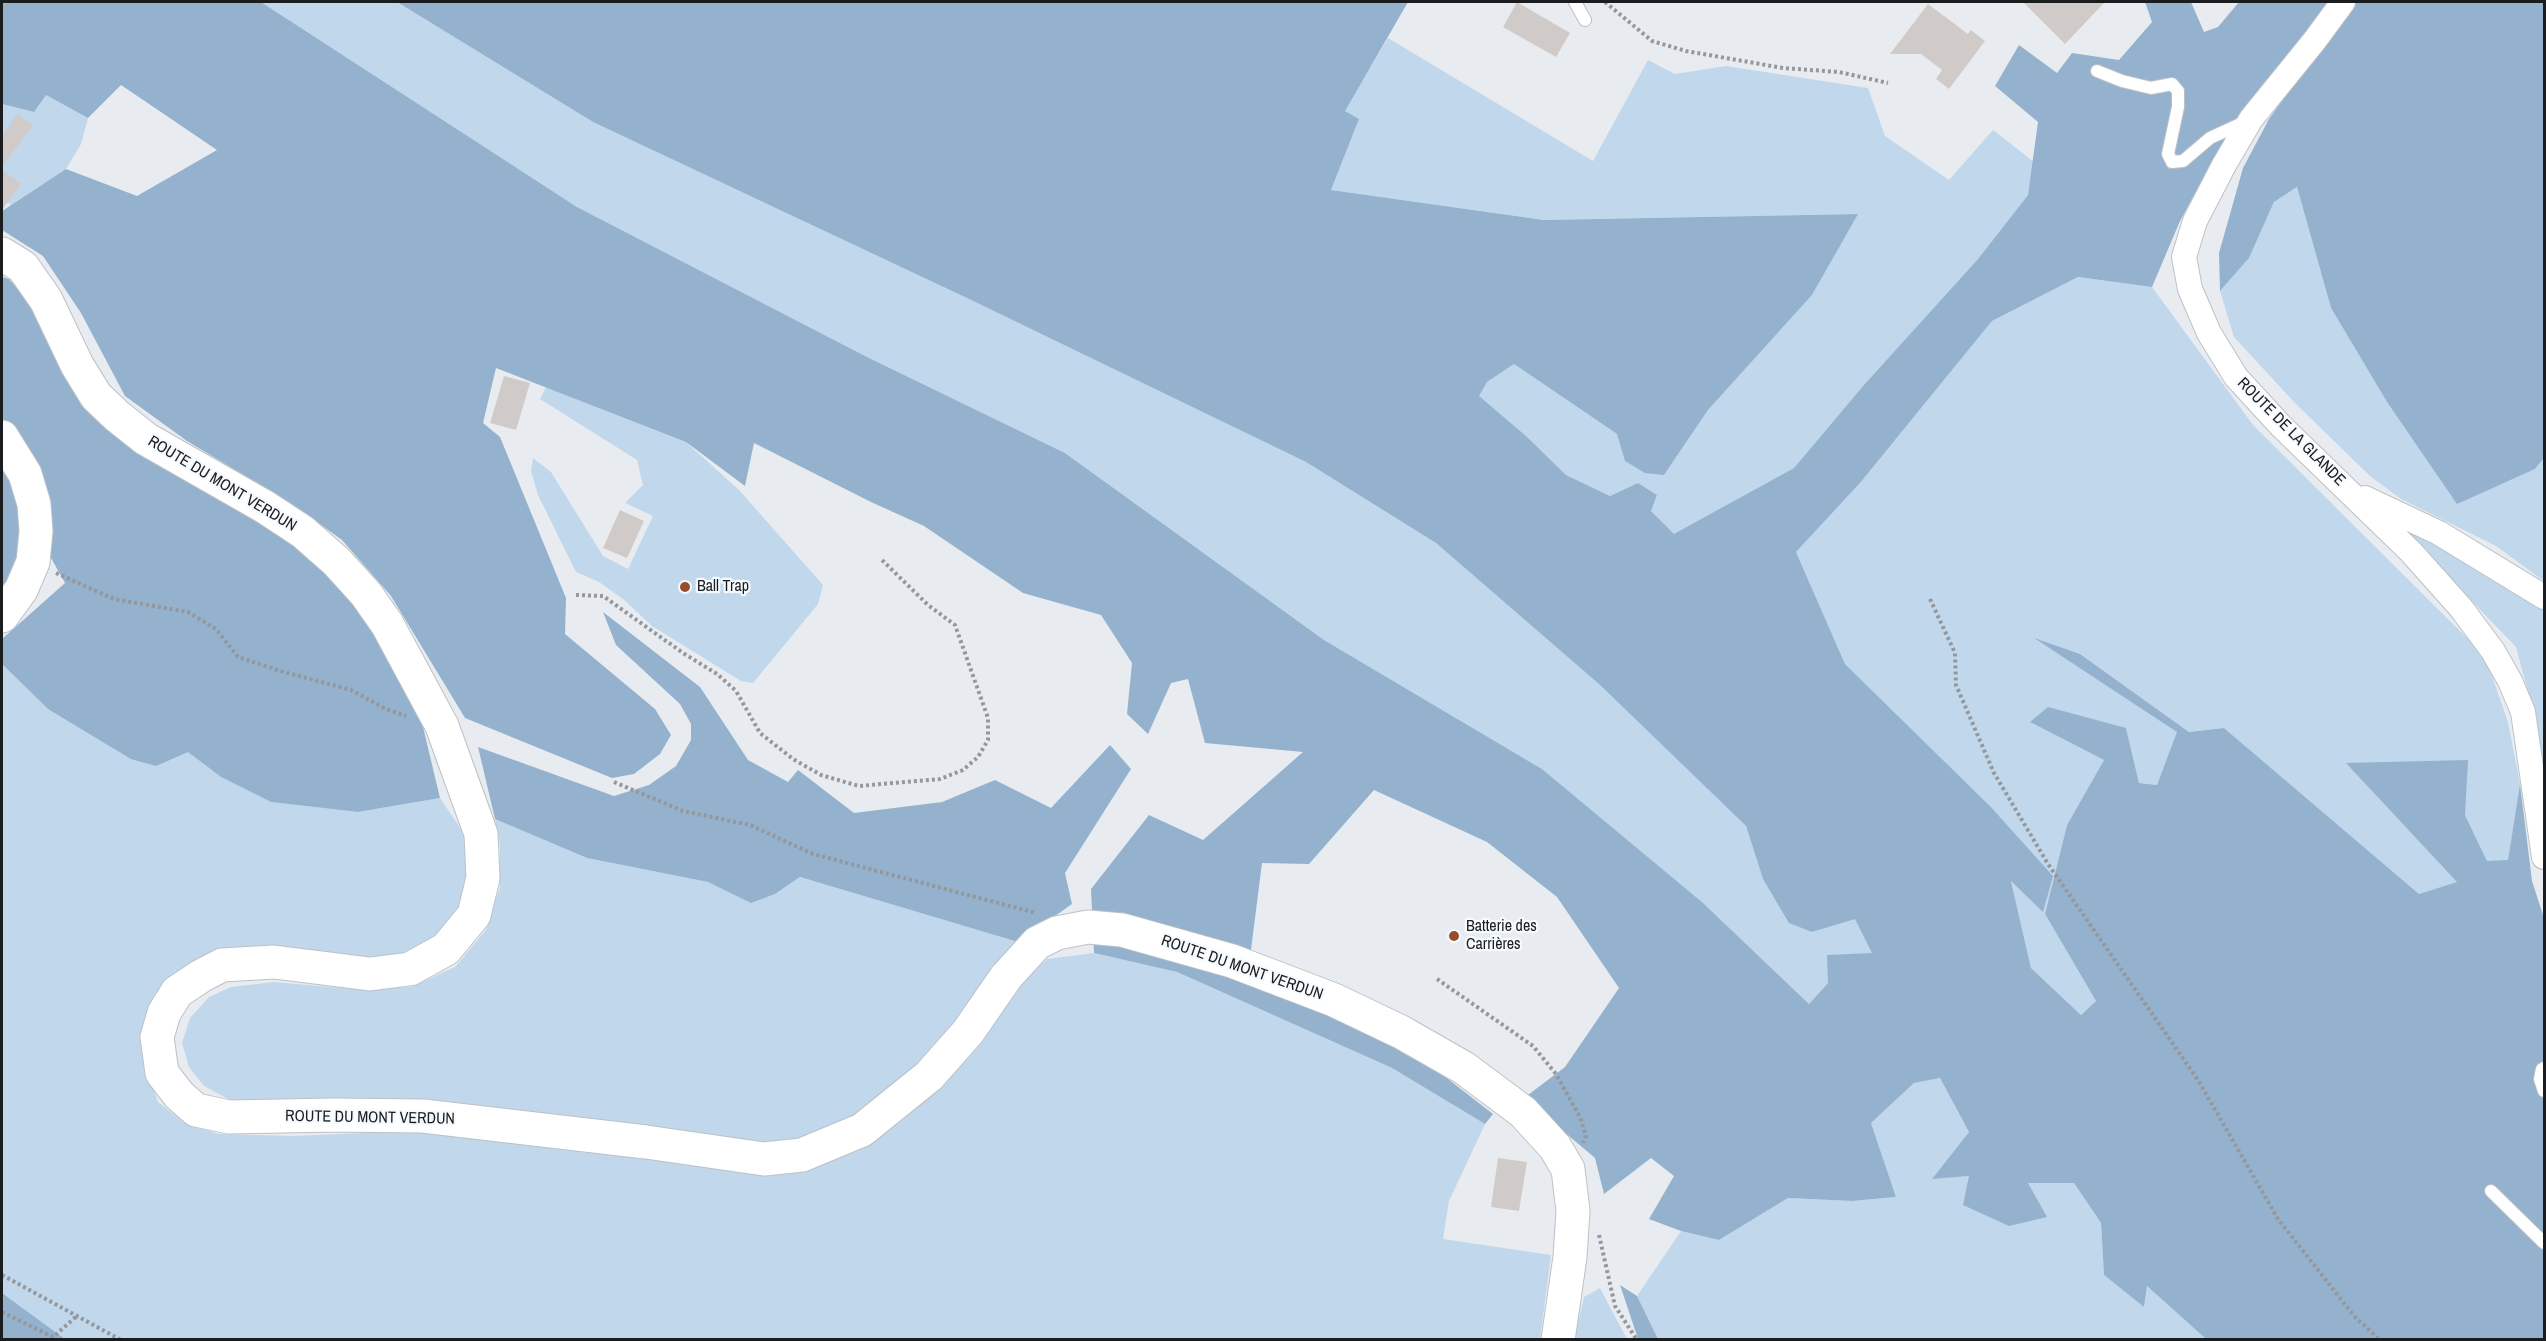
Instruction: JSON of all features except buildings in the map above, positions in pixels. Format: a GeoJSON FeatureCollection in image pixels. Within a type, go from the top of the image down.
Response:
{"type":"FeatureCollection","features":[{"type":"Feature","properties":{"kind":"street","name":"ROUTE DE LA GLANDE"},"geometry":{"type":"LineString","coordinates":[[2343,2],[2251,119],[2195,221],[2184,257],[2190,289],[2209,333],[2236,377],[2281,426],[2411,552],[2461,608],[2493,651],[2510,681],[2523,712],[2528,732],[2544,857]]}},
{"type":"Feature","properties":{"kind":"street","name":"ROUTE DU MONT VERDUN"},"geometry":{"type":"LineString","coordinates":[[2,254],[23,267],[46,300],[77,365],[96,396],[117,416],[146,439],[265,507],[303,532],[337,562],[366,594],[387,624],[442,726],[481,834],[483,878],[474,915],[446,949],[410,969],[370,974],[274,962],[222,965],[177,992],[164,1013],[157,1037],[162,1073],[178,1095],[196,1110],[229,1117],[423,1116],[764,1159],[802,1155],[862,1130],[929,1076],[968,1032],[1006,977],[1037,943],[1057,933],[1088,927],[1122,930],[1232,961],[1334,1000],[1401,1032],[1464,1068],[1523,1112],[1555,1147],[1568,1169],[1572,1223],[1570,1257],[1558,1340]]}},
{"type":"Feature","properties":{"kind":"street"},"geometry":{"type":"LineString","coordinates":[[2,437],[25,474],[34,504],[36,531],[33,562],[21,590],[2,616]]}},
{"type":"Feature","properties":{"kind":"street"},"geometry":{"type":"LineString","coordinates":[[2349,490],[2439,533],[2544,597]]}},
{"type":"Feature","properties":{"kind":"lane"},"geometry":{"type":"LineString","coordinates":[[1575,2],[1585,20]]}},
{"type":"Feature","properties":{"kind":"lane"},"geometry":{"type":"LineString","coordinates":[[2097,71],[2121,81],[2151,88],[2172,84],[2178,91],[2178,107],[2168,154],[2172,162],[2183,161],[2210,138],[2251,119]]}},
{"type":"Feature","properties":{"kind":"lane"},"geometry":{"type":"LineString","coordinates":[[2544,1068],[2541,1078],[2544,1091]]}},
{"type":"Feature","properties":{"kind":"lane"},"geometry":{"type":"LineString","coordinates":[[2491,1191],[2544,1243]]}},
{"type":"Feature","properties":{"kind":"path"},"geometry":{"type":"LineString","coordinates":[[1605,2],[1652,41],[1686,51],[1783,68],[1839,72],[1888,83]]}},
{"type":"Feature","properties":{"kind":"path"},"geometry":{"type":"LineString","coordinates":[[576,595],[603,596],[717,674],[736,691],[760,733],[792,759],[821,774],[859,786],[940,779],[963,770],[978,756],[988,740],[988,718],[955,625],[928,605],[882,560]]}},
{"type":"Feature","properties":{"kind":"path"},"geometry":{"type":"LineString","coordinates":[[33,562],[114,599],[188,612],[216,629],[238,657],[351,690],[386,709],[442,726]]}},
{"type":"Feature","properties":{"kind":"path"},"geometry":{"type":"LineString","coordinates":[[1930,599],[1955,653],[1956,685],[1994,773],[2048,864],[2198,1080],[2278,1219],[2354,1316],[2380,1340]]}},
{"type":"Feature","properties":{"kind":"path"},"geometry":{"type":"LineString","coordinates":[[614,782],[683,811],[750,825],[813,854],[1042,915]]}},
{"type":"Feature","properties":{"kind":"path"},"geometry":{"type":"LineString","coordinates":[[1437,979],[1533,1046],[1556,1074],[1580,1117],[1586,1136],[1580,1152],[1568,1169]]}},
{"type":"Feature","properties":{"kind":"path"},"geometry":{"type":"LineString","coordinates":[[1598,1227],[1615,1306],[1637,1340]]}},
{"type":"Feature","properties":{"kind":"path"},"geometry":{"type":"LineString","coordinates":[[2,1275],[121,1340]]}},
{"type":"Feature","properties":{"kind":"path"},"geometry":{"type":"LineString","coordinates":[[2,1311],[53,1337],[77,1316]]}},
{"type":"Feature","properties":{"kind":"shaded area"},"geometry":{"type":"Polygon","coordinates":[[[2,2],[261,2],[577,207],[867,357],[1065,453],[1324,640],[1542,769],[1702,902],[1809,1004],[1828,983],[1827,955],[1872,953],[1855,919],[1812,932],[1789,923],[1763,879],[1746,826],[1600,685],[1436,543],[1306,462],[969,299],[593,122],[397,2],[1408,2],[1345,111],[1359,119],[1331,190],[1544,220],[1858,214],[1812,295],[1708,410],[1664,475],[1645,473],[1625,461],[1617,434],[1514,364],[1487,382],[1479,396],[1526,436],[1566,475],[1610,496],[1638,483],[1657,495],[1651,511],[1674,534],[1794,468],[1863,386],[1978,259],[2028,195],[2038,122],[1995,86],[2019,45],[2057,73],[2072,53],[2119,60],[2152,22],[2145,2],[2191,2],[2204,32],[2218,27],[2239,2],[2333,2],[2251,104],[2218,151],[2180,221],[2152,287],[2078,277],[1992,321],[1860,483],[1796,552],[1845,664],[1991,807],[2053,876],[2043,912],[2011,881],[2031,968],[2081,1015],[2096,1001],[2045,914],[2067,825],[2104,760],[2030,722],[2048,707],[2126,728],[2139,783],[2157,785],[2177,732],[2034,638],[2080,654],[2189,732],[2224,728],[2419,894],[2457,882],[2346,763],[2468,760],[2465,815],[2487,861],[2508,860],[2520,784],[2532,881],[2544,918],[2544,1339],[2206,1339],[2147,1286],[2144,1307],[2104,1275],[2101,1223],[2074,1183],[2028,1183],[2047,1217],[2009,1226],[1963,1205],[1969,1176],[1932,1179],[1969,1132],[1940,1078],[1914,1083],[1871,1123],[1896,1197],[1852,1201],[1788,1198],[1719,1240],[1681,1231],[1649,1219],[1674,1176],[1651,1158],[1604,1194],[1595,1158],[1524,1098],[1565,1067],[1619,988],[1557,897],[1487,842],[1374,790],[1309,864],[1262,863],[1247,981],[1323,1009],[1439,1072],[1493,1114],[1485,1124],[1392,1068],[1177,972],[1094,953],[1091,889],[1149,815],[1203,840],[1303,752],[1205,743],[1188,679],[1171,683],[1148,734],[1127,714],[1132,663],[1101,615],[1023,593],[924,526],[754,443],[745,486],[686,442],[496,368],[483,423],[500,437],[566,598],[565,634],[655,709],[671,735],[660,754],[634,774],[612,778],[465,718],[391,596],[342,540],[292,504],[187,441],[125,396],[81,313],[43,256],[2,230],[2,211],[66,169],[137,196],[217,150],[121,85],[88,118],[46,95],[34,112],[2,104],[2,2]]]}},
{"type":"Feature","properties":{"kind":"shaded area"},"geometry":{"type":"Polygon","coordinates":[[[261,2],[397,2],[593,122],[969,299],[1306,462],[1436,543],[1600,685],[1746,826],[1763,879],[1812,932],[1855,918],[1873,953],[1828,983],[1809,1004],[1702,902],[1542,769],[1324,640],[1065,453],[867,357],[577,207],[261,2]]]}},
{"type":"Feature","properties":{"kind":"shaded area"},"geometry":{"type":"Polygon","coordinates":[[[2352,2],[2544,2],[2544,458],[2535,469],[2457,504],[2387,402],[2331,308],[2297,187],[2274,202],[2249,258],[2220,291],[2219,253],[2243,168],[2269,119],[2352,2]]]}},
{"type":"Feature","properties":{"kind":"shaded area"},"geometry":{"type":"Polygon","coordinates":[[[1388,38],[1593,161],[1648,60],[1675,74],[1726,66],[1868,88],[1885,136],[1949,180],[1993,130],[2034,162],[2028,195],[1978,259],[1863,386],[1794,468],[1674,535],[1651,511],[1657,495],[1638,483],[1610,496],[1566,475],[1526,436],[1478,396],[1487,382],[1514,364],[1617,434],[1664,475],[1708,410],[1812,295],[1857,214],[1544,220],[1331,190],[1359,119],[1344,111],[1388,38]]]}},
{"type":"Feature","properties":{"kind":"shaded area"},"geometry":{"type":"Polygon","coordinates":[[[46,95],[88,118],[81,144],[66,169],[11,205],[2,198],[2,104],[33,112],[46,95]]]}},
{"type":"Feature","properties":{"kind":"shaded area"},"geometry":{"type":"Polygon","coordinates":[[[2297,187],[2331,308],[2387,402],[2457,503],[2535,469],[2544,458],[2544,581],[2496,546],[2401,499],[2370,476],[2295,403],[2234,337],[2220,291],[2249,258],[2274,202],[2297,187]]]}},
{"type":"Feature","properties":{"kind":"shaded area"},"geometry":{"type":"Polygon","coordinates":[[[2,277],[9,279],[31,304],[67,374],[326,567],[374,627],[418,706],[440,798],[358,812],[271,802],[221,777],[188,752],[156,766],[131,759],[48,709],[2,664],[2,639],[65,583],[51,558],[48,528],[17,440],[2,420],[2,277]]]}},
{"type":"Feature","properties":{"kind":"shaded area"},"geometry":{"type":"Polygon","coordinates":[[[2078,277],[2152,287],[2253,425],[2485,656],[2508,722],[2520,784],[2508,861],[2487,861],[2465,815],[2458,882],[2419,894],[2224,728],[2189,732],[2080,654],[2037,640],[2178,731],[2157,785],[2139,783],[2126,728],[2030,722],[2104,760],[2067,825],[2045,914],[2096,1001],[2081,1015],[2031,968],[2011,880],[2053,876],[1991,807],[1845,664],[1796,552],[1860,483],[1992,321],[2078,277]]]}},
{"type":"Feature","properties":{"kind":"shaded area"},"geometry":{"type":"Polygon","coordinates":[[[546,387],[686,442],[739,490],[823,585],[818,604],[753,683],[741,681],[652,626],[623,599],[599,582],[576,572],[538,495],[531,471],[533,458],[551,472],[603,556],[628,569],[653,516],[625,503],[643,485],[637,460],[540,399],[546,387]]]}},
{"type":"Feature","properties":{"kind":"shaded area"},"geometry":{"type":"Polygon","coordinates":[[[2,453],[28,531],[2,599],[2,453]]]}},
{"type":"Feature","properties":{"kind":"shaded area"},"geometry":{"type":"Polygon","coordinates":[[[2395,521],[2489,572],[2544,610],[2544,783],[2538,730],[2516,647],[2395,521]]]}},
{"type":"Feature","properties":{"kind":"shaded area"},"geometry":{"type":"Polygon","coordinates":[[[603,612],[700,687],[748,760],[788,782],[798,770],[854,813],[942,802],[995,780],[1051,808],[1110,745],[1131,769],[1065,873],[1072,904],[1018,942],[800,877],[775,894],[751,903],[708,882],[587,858],[495,819],[478,747],[614,796],[649,785],[676,766],[691,740],[691,724],[680,704],[616,645],[603,612]]]}},
{"type":"Feature","properties":{"kind":"shaded area"},"geometry":{"type":"Polygon","coordinates":[[[2,664],[48,709],[156,766],[187,751],[221,777],[271,802],[358,812],[440,798],[467,838],[470,876],[464,908],[435,941],[411,954],[376,959],[268,951],[151,1004],[142,1055],[158,1102],[184,1122],[218,1134],[295,1136],[409,1131],[487,1133],[756,1168],[864,1144],[903,1120],[939,1088],[1015,989],[1047,959],[1094,953],[1177,972],[1392,1068],[1485,1124],[1449,1201],[1443,1239],[1551,1255],[1540,1339],[65,1339],[2,1293],[2,664]]]}},
{"type":"Feature","properties":{"kind":"shaded area"},"geometry":{"type":"Polygon","coordinates":[[[495,819],[587,858],[708,882],[751,902],[775,894],[800,877],[1018,942],[959,1026],[879,1108],[801,1143],[759,1147],[409,1099],[300,1104],[234,1102],[204,1086],[189,1067],[182,1043],[190,1018],[209,997],[231,987],[274,982],[364,990],[411,987],[455,967],[486,930],[500,887],[500,845],[495,819]]]}},
{"type":"Feature","properties":{"kind":"shaded area"},"geometry":{"type":"Polygon","coordinates":[[[1940,1078],[1969,1132],[1933,1178],[1970,1176],[2027,1183],[2074,1183],[2101,1223],[2104,1275],[2144,1306],[2147,1286],[2206,1339],[1658,1339],[1637,1296],[1681,1231],[1719,1240],[1788,1198],[1852,1201],[1896,1197],[1871,1123],[1914,1083],[1940,1078]]]}},
{"type":"Feature","properties":{"kind":"shaded area"},"geometry":{"type":"Polygon","coordinates":[[[1620,1285],[1637,1296],[1658,1339],[1638,1339],[1620,1285]]]}},
{"type":"Feature","properties":{"kind":"shaded area"},"geometry":{"type":"Polygon","coordinates":[[[1600,1288],[1627,1339],[1574,1340],[1584,1297],[1600,1288]]]}},
{"type":"Feature","properties":{"kind":"shaded area"},"geometry":{"type":"Polygon","coordinates":[[[2,1293],[65,1339],[2,1339],[2,1293]]]}},
{"type":"Feature","properties":{"kind":"place","name":"Ball Trap"},"geometry":{"type":"Point","coordinates":[685,587]}},
{"type":"Feature","properties":{"kind":"place","name":"Batterie des Carrières"},"geometry":{"type":"Point","coordinates":[1454,936]}}]}
